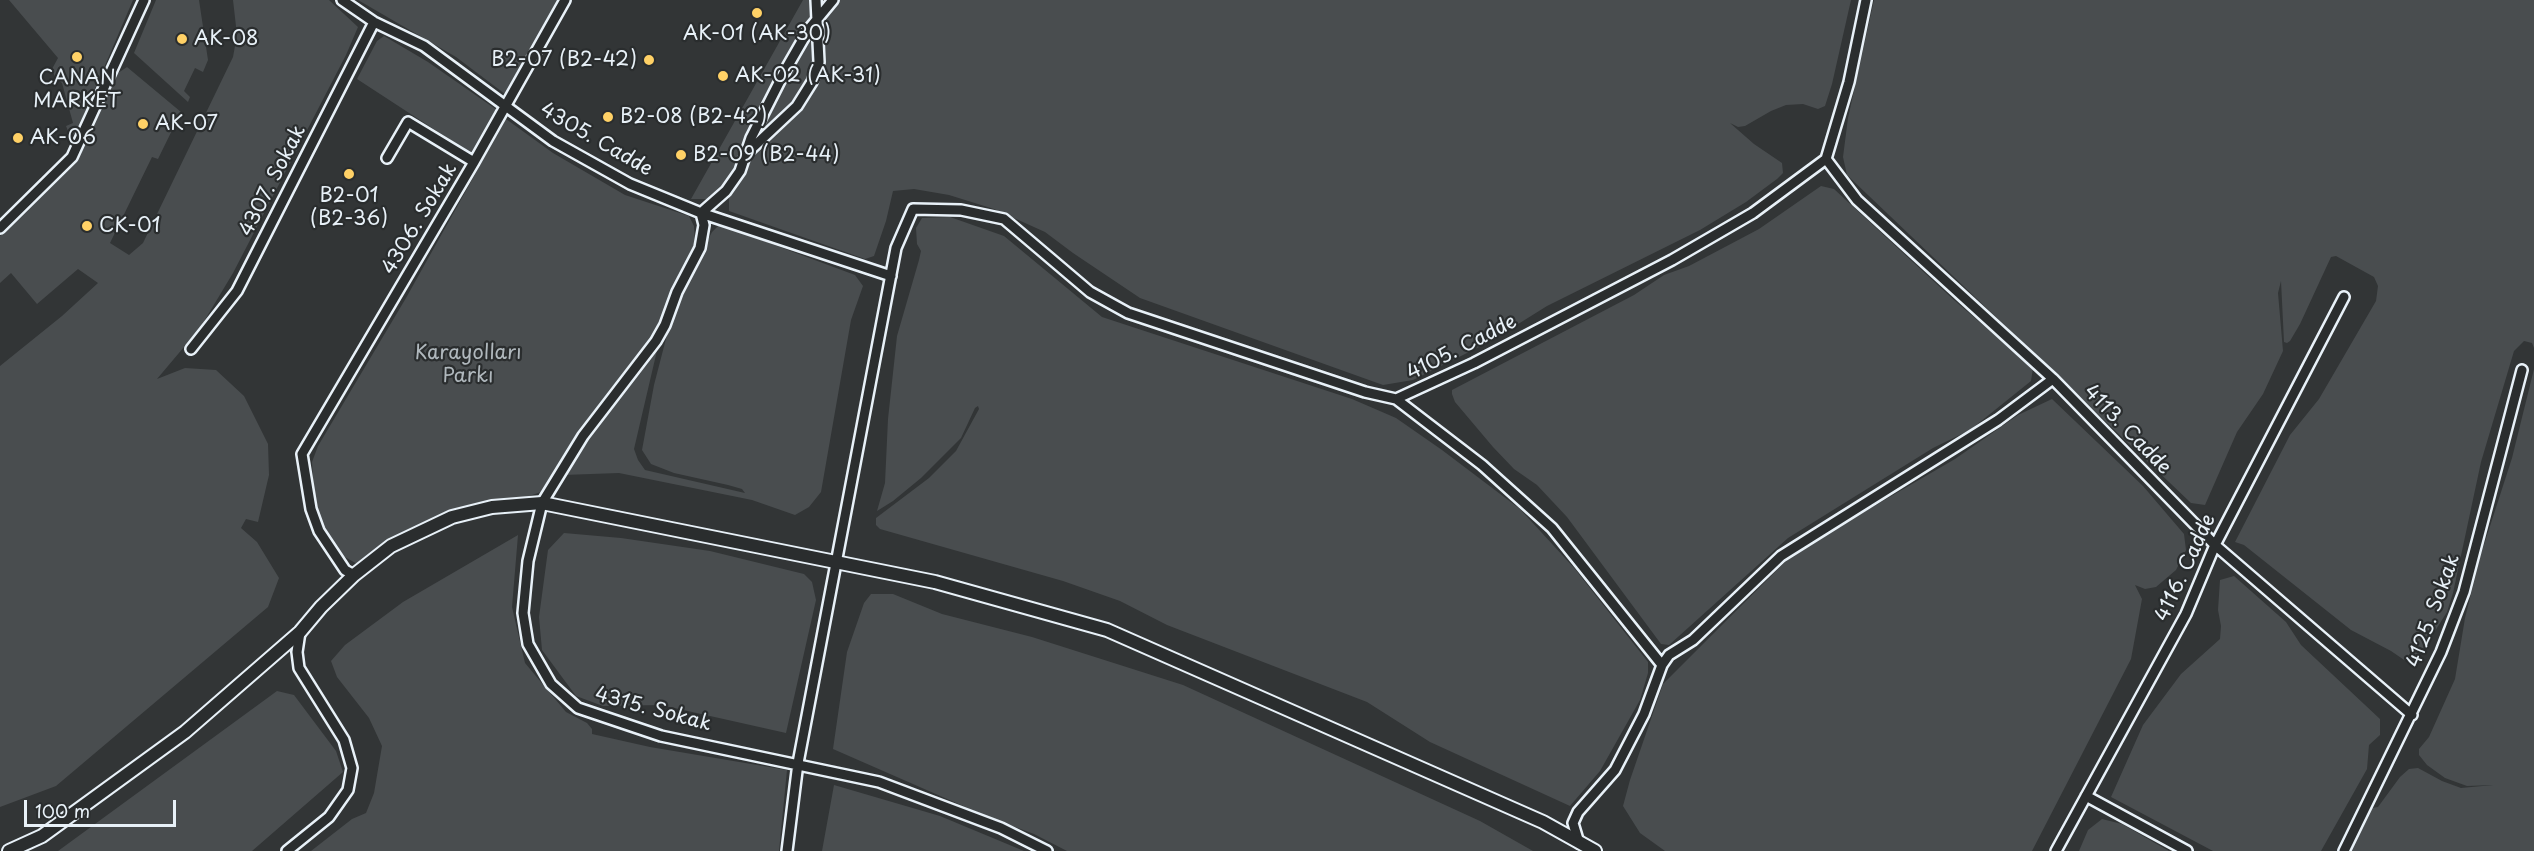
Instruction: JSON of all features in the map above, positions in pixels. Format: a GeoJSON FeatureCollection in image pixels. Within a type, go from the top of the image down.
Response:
{"type":"FeatureCollection","features":[{"type":"Feature","properties":{"kind":"street"},"geometry":{"type":"LineString","coordinates":[[0,228],[72,157],[144,0]]}},
{"type":"Feature","properties":{"kind":"street","name":"4305. Cadde"},"geometry":{"type":"LineString","coordinates":[[342,0],[374,22],[424,46],[553,141],[630,184],[701,213],[891,276]]}},
{"type":"Feature","properties":{"kind":"street","name":"4306. Sokak"},"geometry":{"type":"LineString","coordinates":[[354,575],[345,570],[319,531],[311,509],[302,454],[474,162],[565,0]]}},
{"type":"Feature","properties":{"kind":"street"},"geometry":{"type":"LineString","coordinates":[[746,155],[797,106],[812,82],[819,62],[816,0]]}},
{"type":"Feature","properties":{"kind":"street"},"geometry":{"type":"LineString","coordinates":[[701,213],[726,191],[740,171],[751,138],[786,69],[809,29],[833,0]]}},
{"type":"Feature","properties":{"kind":"street"},"geometry":{"type":"LineString","coordinates":[[1826,159],[1849,82],[1866,0]]}},
{"type":"Feature","properties":{"kind":"street","name":"4307. Sokak"},"geometry":{"type":"LineString","coordinates":[[191,349],[237,291],[374,22]]}},
{"type":"Feature","properties":{"kind":"street"},"geometry":{"type":"LineString","coordinates":[[387,158],[408,122],[474,162]]}},
{"type":"Feature","properties":{"kind":"street","name":"4113. Cadde"},"geometry":{"type":"LineString","coordinates":[[1826,159],[1857,200],[2053,380],[2215,545],[2412,715]]}},
{"type":"Feature","properties":{"kind":"street","name":"4105. Cadde"},"geometry":{"type":"LineString","coordinates":[[891,276],[896,248],[913,209],[961,210],[1004,219],[1090,292],[1128,313],[1365,392],[1396,399],[1443,379],[1672,260],[1753,213],[1826,159]]}},
{"type":"Feature","properties":{"kind":"street","name":"4315. Sokak"},"geometry":{"type":"LineString","coordinates":[[701,213],[704,225],[700,248],[677,292],[665,325],[584,436],[542,502],[528,561],[523,613],[528,644],[551,684],[578,708],[651,732],[879,782],[1001,828],[1047,851]]}},
{"type":"Feature","properties":{"kind":"street"},"geometry":{"type":"LineString","coordinates":[[787,851],[798,763],[891,276]]}},
{"type":"Feature","properties":{"kind":"street","name":"4116. Cadde"},"geometry":{"type":"LineString","coordinates":[[2056,851],[2187,614],[2215,545],[2344,297]]}},
{"type":"Feature","properties":{"kind":"street","name":"4125. Sokak"},"geometry":{"type":"LineString","coordinates":[[2344,851],[2412,715],[2441,652],[2464,592],[2522,370]]}},
{"type":"Feature","properties":{"kind":"street"},"geometry":{"type":"LineString","coordinates":[[1579,843],[1573,823],[1578,812],[1615,770],[1644,714],[1662,665],[1669,655],[1693,640],[1781,556],[1998,420],[2053,380]]}},
{"type":"Feature","properties":{"kind":"street"},"geometry":{"type":"LineString","coordinates":[[1396,399],[1482,465],[1552,528],[1662,665]]}},
{"type":"Feature","properties":{"kind":"street"},"geometry":{"type":"LineString","coordinates":[[9,851],[42,836],[185,732],[300,632],[321,607],[354,575],[391,546],[452,517],[492,507],[542,502],[835,564],[935,582],[1107,630],[1543,822],[1594,851]]}},
{"type":"Feature","properties":{"kind":"street"},"geometry":{"type":"LineString","coordinates":[[287,851],[329,817],[348,790],[352,768],[344,740],[299,668],[297,652],[300,632]]}},
{"type":"Feature","properties":{"kind":"street"},"geometry":{"type":"LineString","coordinates":[[2086,796],[2187,851]]}},
{"type":"Feature","properties":{"kind":"green space"},"geometry":{"type":"Polygon","coordinates":[[[9,0],[133,0],[76,133],[70,136],[66,126],[73,123],[62,83],[55,77],[52,69],[58,58],[9,0]]]}},
{"type":"Feature","properties":{"kind":"green space"},"geometry":{"type":"Polygon","coordinates":[[[156,0],[199,0],[208,60],[203,72],[195,68],[184,91],[190,97],[188,102],[134,53],[156,0]]]}},
{"type":"Feature","properties":{"kind":"green space"},"geometry":{"type":"Polygon","coordinates":[[[233,0],[329,0],[358,27],[346,55],[233,273],[200,328],[157,379],[185,368],[216,370],[244,396],[268,444],[269,475],[258,522],[246,519],[241,528],[257,542],[279,578],[268,607],[56,786],[0,807],[0,366],[62,316],[98,283],[78,269],[37,304],[11,273],[0,283],[0,236],[69,168],[118,73],[127,67],[181,112],[158,159],[152,157],[110,243],[129,255],[143,243],[233,57],[237,35],[233,0]]]}},
{"type":"Feature","properties":{"kind":"green space"},"geometry":{"type":"Polygon","coordinates":[[[358,0],[558,0],[505,94],[456,57],[358,0]]]}},
{"type":"Feature","properties":{"kind":"green space"},"geometry":{"type":"Polygon","coordinates":[[[803,0],[810,0],[813,8],[812,17],[747,138],[740,162],[721,190],[708,199],[691,199],[803,0]]]}},
{"type":"Feature","properties":{"kind":"green space"},"geometry":{"type":"Polygon","coordinates":[[[837,0],[1851,0],[1825,106],[1818,109],[1803,104],[1786,105],[1745,126],[1738,127],[1730,123],[1754,144],[1782,163],[1783,173],[1777,179],[1746,202],[1700,230],[1547,306],[1491,341],[1413,380],[1383,385],[1140,298],[1045,232],[994,209],[949,195],[914,189],[893,191],[874,256],[865,259],[729,211],[729,194],[757,147],[783,127],[810,93],[821,67],[825,18],[837,0]]]}},
{"type":"Feature","properties":{"kind":"green space"},"geometry":{"type":"Polygon","coordinates":[[[1874,0],[2534,0],[2534,348],[2532,343],[2524,341],[2514,351],[2481,462],[2447,612],[2413,666],[2391,651],[2351,630],[2244,545],[2235,542],[2290,435],[2319,399],[2376,301],[2378,286],[2374,277],[2336,256],[2331,257],[2300,324],[2287,343],[2284,342],[2281,281],[2278,293],[2283,351],[2263,394],[2237,432],[2205,505],[2191,503],[1847,175],[1843,157],[1848,118],[1874,0]]]}},
{"type":"Feature","properties":{"kind":"green space"},"geometry":{"type":"Polygon","coordinates":[[[384,36],[428,62],[497,110],[472,154],[357,79],[377,41],[384,36]]]}},
{"type":"Feature","properties":{"kind":"green space"},"geometry":{"type":"Polygon","coordinates":[[[809,39],[816,50],[815,69],[800,98],[777,123],[755,139],[800,50],[809,39]]]}},
{"type":"Feature","properties":{"kind":"green space","name":"Karayolları Parkı"},"geometry":{"type":"Polygon","coordinates":[[[506,119],[553,153],[625,195],[689,216],[694,226],[695,243],[677,280],[659,328],[645,351],[603,400],[541,492],[520,499],[466,507],[433,518],[407,530],[359,565],[343,556],[323,534],[315,511],[312,462],[318,446],[406,298],[506,119]]]}},
{"type":"Feature","properties":{"kind":"green space"},"geometry":{"type":"Polygon","coordinates":[[[1821,186],[1834,189],[1954,300],[2033,368],[2031,381],[1970,430],[1933,448],[1788,538],[1669,645],[1661,644],[1567,517],[1537,485],[1514,469],[1493,447],[1455,402],[1452,390],[1634,295],[1664,275],[1689,266],[1759,229],[1821,186]]]}},
{"type":"Feature","properties":{"kind":"green space"},"geometry":{"type":"Polygon","coordinates":[[[950,217],[1004,236],[1102,317],[1352,399],[1396,418],[1520,509],[1575,569],[1648,662],[1648,673],[1640,700],[1600,771],[1570,806],[1430,742],[1367,702],[1167,625],[1120,601],[1063,581],[880,529],[876,525],[876,518],[929,478],[956,451],[979,409],[978,406],[975,408],[961,438],[921,478],[877,511],[885,483],[888,419],[897,336],[921,251],[917,244],[916,228],[922,218],[950,217]]]}},
{"type":"Feature","properties":{"kind":"green space"},"geometry":{"type":"Polygon","coordinates":[[[721,223],[855,275],[863,286],[851,320],[821,492],[809,507],[795,515],[752,500],[619,473],[563,475],[594,426],[659,342],[634,449],[638,460],[645,470],[745,493],[742,489],[674,473],[651,464],[642,450],[654,385],[675,304],[712,232],[721,223]]]}},
{"type":"Feature","properties":{"kind":"green space"},"geometry":{"type":"Polygon","coordinates":[[[2534,369],[2534,851],[2350,851],[2372,808],[2378,807],[2400,777],[2409,769],[2418,768],[2461,788],[2493,785],[2467,786],[2445,778],[2427,765],[2419,755],[2419,749],[2429,737],[2455,679],[2465,618],[2481,554],[2512,458],[2534,369]]]}},
{"type":"Feature","properties":{"kind":"green space"},"geometry":{"type":"Polygon","coordinates":[[[2052,399],[2143,486],[2184,534],[2186,550],[2176,570],[2156,587],[2145,589],[2135,585],[2142,599],[2131,659],[2032,851],[1665,851],[1640,833],[1623,806],[1663,684],[1795,552],[1955,459],[2018,415],[2052,399]]]}},
{"type":"Feature","properties":{"kind":"green space"},"geometry":{"type":"Polygon","coordinates":[[[564,533],[621,538],[710,551],[804,574],[812,582],[816,600],[786,733],[661,705],[603,706],[576,696],[542,650],[539,617],[548,550],[564,533]]]}},
{"type":"Feature","properties":{"kind":"green space"},"geometry":{"type":"Polygon","coordinates":[[[518,535],[512,607],[525,663],[566,712],[587,723],[592,729],[592,734],[650,747],[787,770],[779,851],[311,851],[352,819],[366,813],[374,793],[382,746],[369,718],[337,677],[331,661],[345,645],[403,602],[518,535]]]}},
{"type":"Feature","properties":{"kind":"green space"},"geometry":{"type":"Polygon","coordinates":[[[2234,576],[2286,622],[2301,645],[2380,719],[2380,735],[2369,745],[2367,769],[2321,851],[2213,851],[2111,797],[2143,725],[2181,674],[2220,639],[2221,626],[2218,610],[2220,580],[2234,576]]]}},
{"type":"Feature","properties":{"kind":"green space"},"geometry":{"type":"Polygon","coordinates":[[[871,594],[893,594],[942,614],[1032,637],[1183,685],[1480,821],[1533,851],[1067,851],[1034,834],[986,816],[833,749],[847,652],[864,603],[871,594]]]}},
{"type":"Feature","properties":{"kind":"green space"},"geometry":{"type":"Polygon","coordinates":[[[277,691],[294,695],[336,751],[343,772],[252,851],[58,851],[277,691]]]}},
{"type":"Feature","properties":{"kind":"green space"},"geometry":{"type":"Polygon","coordinates":[[[834,785],[940,816],[1024,851],[822,851],[834,785]]]}},
{"type":"Feature","properties":{"kind":"green space"},"geometry":{"type":"Polygon","coordinates":[[[2102,819],[2122,824],[2169,851],[2079,851],[2088,830],[2102,819]]]}},
{"type":"Feature","properties":{"kind":"place","name":"AK-01 (AK-30)"},"geometry":{"type":"Point","coordinates":[757,13]}},
{"type":"Feature","properties":{"kind":"place","name":"AK-08"},"geometry":{"type":"Point","coordinates":[182,39]}},
{"type":"Feature","properties":{"kind":"place","name":"CANAN MARKET"},"geometry":{"type":"Point","coordinates":[77,57]}},
{"type":"Feature","properties":{"kind":"place","name":"B2-07 (B2-42)"},"geometry":{"type":"Point","coordinates":[649,60]}},
{"type":"Feature","properties":{"kind":"place","name":"AK-02 (AK-31)"},"geometry":{"type":"Point","coordinates":[723,76]}},
{"type":"Feature","properties":{"kind":"place","name":"B2-08 (B2-42)"},"geometry":{"type":"Point","coordinates":[608,117]}},
{"type":"Feature","properties":{"kind":"place","name":"AK-07"},"geometry":{"type":"Point","coordinates":[143,124]}},
{"type":"Feature","properties":{"kind":"place","name":"AK-06"},"geometry":{"type":"Point","coordinates":[18,138]}},
{"type":"Feature","properties":{"kind":"place","name":"B2-09 (B2-44)"},"geometry":{"type":"Point","coordinates":[681,155]}},
{"type":"Feature","properties":{"kind":"place","name":"B2-01 (B2-36)"},"geometry":{"type":"Point","coordinates":[349,174]}},
{"type":"Feature","properties":{"kind":"place","name":"CK-01"},"geometry":{"type":"Point","coordinates":[87,226]}}]}
